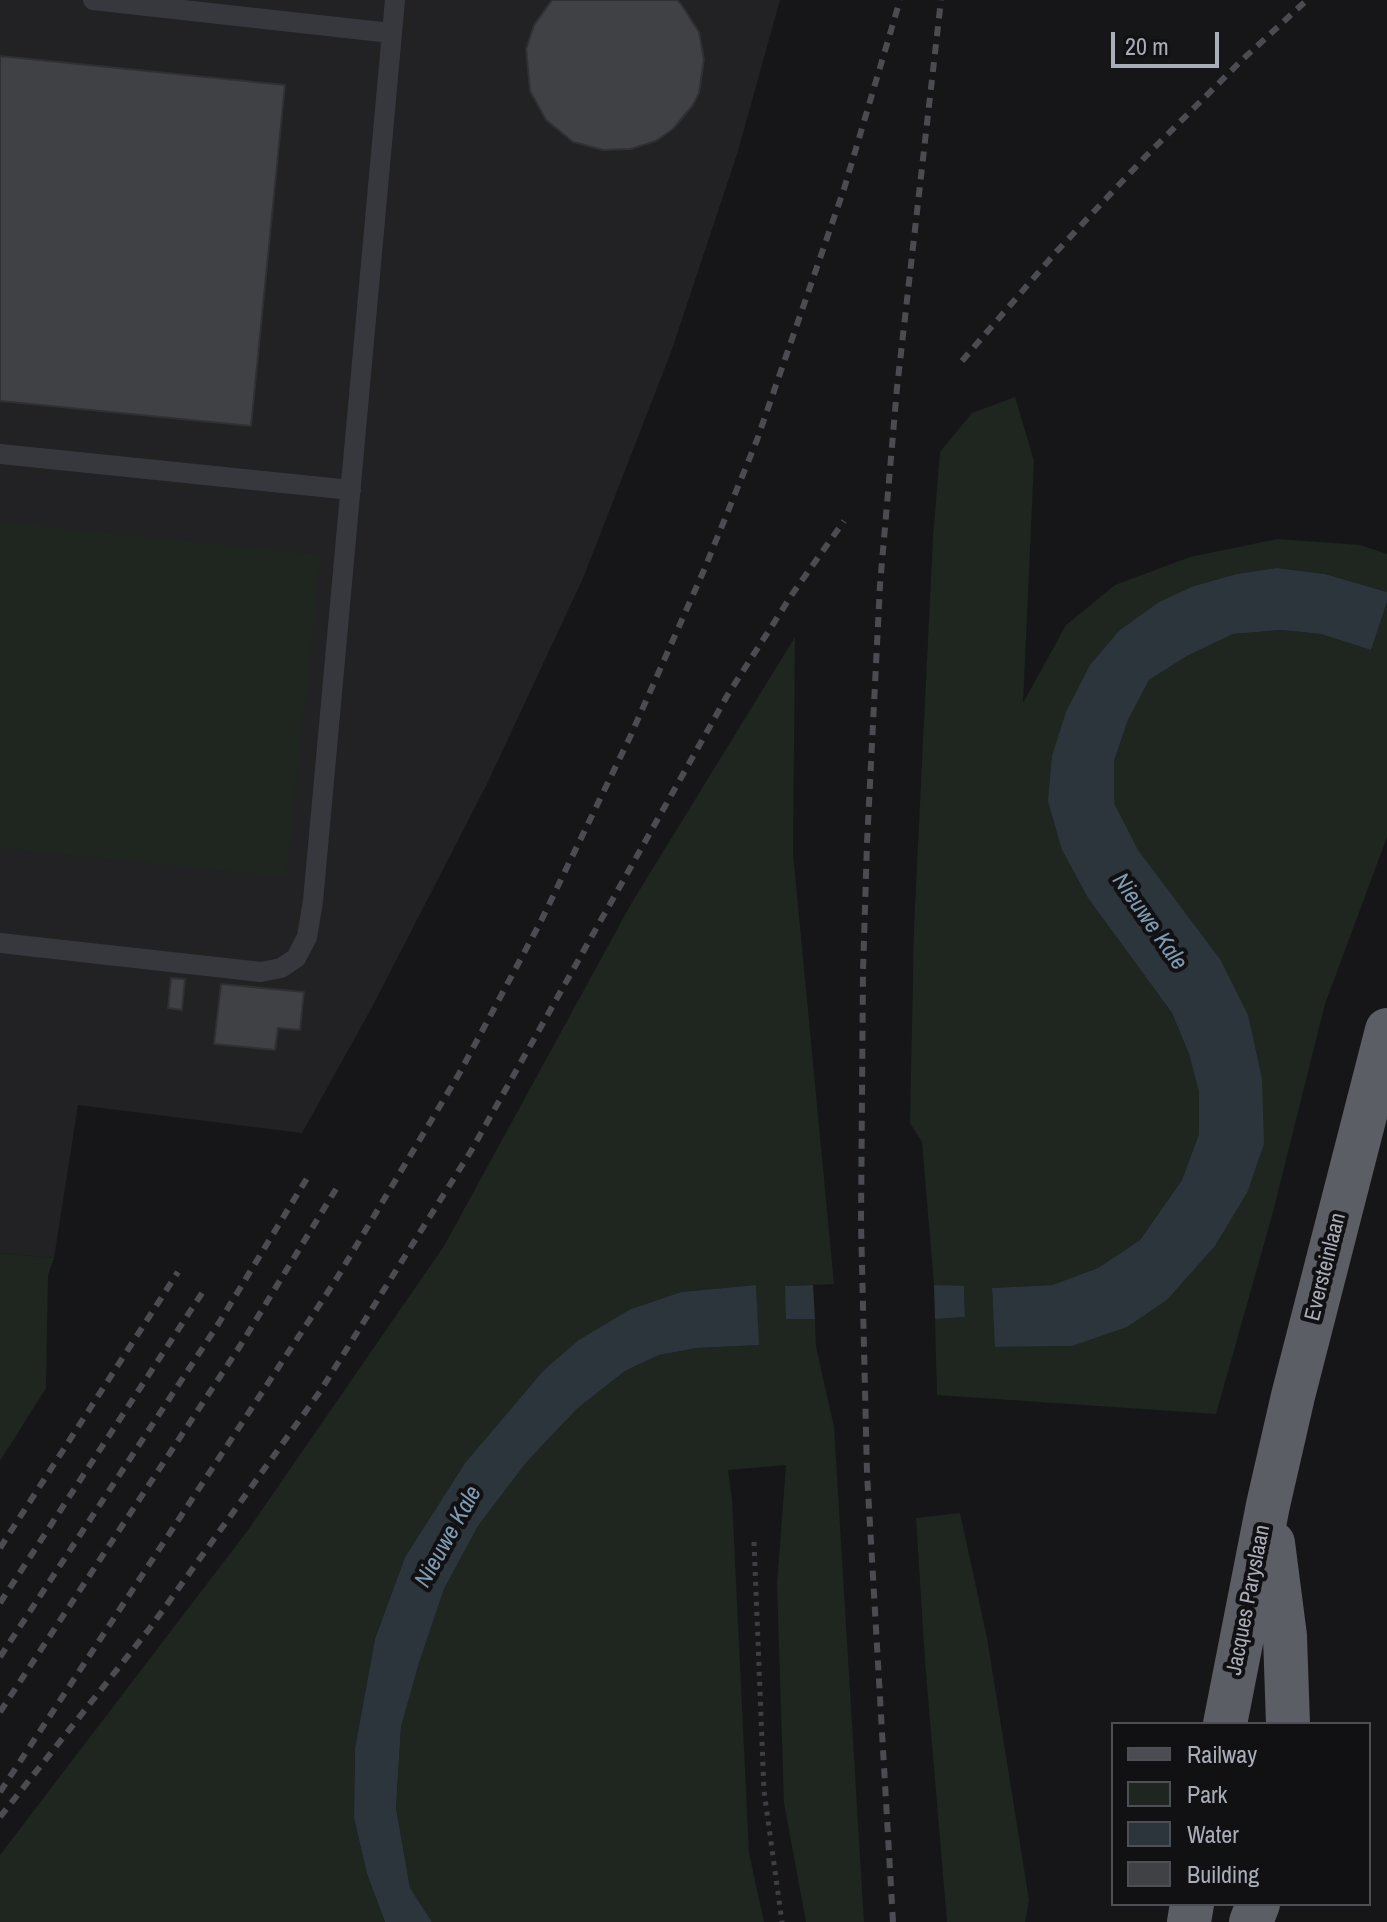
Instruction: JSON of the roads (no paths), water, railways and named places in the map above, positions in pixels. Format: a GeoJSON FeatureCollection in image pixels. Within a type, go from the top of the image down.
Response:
{"type":"FeatureCollection","features":[{"type":"Feature","properties":{"kind":"highway","name":"Eversteinlaan"},"geometry":{"type":"LineString","coordinates":[[1268,1505],[1387,1030]]}},
{"type":"Feature","properties":{"kind":"highway","name":"Jacques Paryslaan"},"geometry":{"type":"LineString","coordinates":[[1225,1722],[1268,1505]]}},
{"type":"Feature","properties":{"kind":"highway","name":"Jacques Paryslaan"},"geometry":{"type":"LineString","coordinates":[[1268,1505],[1285,1636],[1288,1722]]}},
{"type":"Feature","properties":{"kind":"lane"},"geometry":{"type":"LineString","coordinates":[[93,0],[391,33]]}},
{"type":"Feature","properties":{"kind":"lane"},"geometry":{"type":"LineString","coordinates":[[0,943],[261,972],[281,968],[296,958],[307,937],[313,901],[395,0]]}},
{"type":"Feature","properties":{"kind":"lane"},"geometry":{"type":"LineString","coordinates":[[0,454],[351,490]]}},
{"type":"Feature","properties":{"kind":"water","name":"Nieuwe Kale"},"geometry":{"type":"Polygon","coordinates":[[[1277,568],[1325,574],[1387,592],[1387,602],[1371,650],[1321,634],[1281,630],[1233,634],[1187,656],[1149,680],[1128,720],[1114,761],[1114,803],[1138,850],[1220,959],[1248,1015],[1262,1079],[1264,1144],[1247,1193],[1215,1246],[1168,1299],[1127,1327],[1072,1346],[995,1347],[992,1288],[1052,1285],[1098,1268],[1140,1240],[1182,1180],[1199,1134],[1199,1092],[1189,1054],[1172,1013],[1088,898],[1062,850],[1048,801],[1052,756],[1066,712],[1090,665],[1119,631],[1159,602],[1194,586],[1236,574],[1277,568]]]}},
{"type":"Feature","properties":{"kind":"water","name":"Nieuwe Kale"},"geometry":{"type":"Polygon","coordinates":[[[756,1285],[759,1345],[697,1348],[659,1355],[625,1371],[578,1408],[551,1436],[525,1464],[478,1526],[444,1589],[401,1727],[396,1808],[410,1888],[432,1922],[385,1922],[367,1874],[354,1818],[355,1748],[375,1639],[405,1557],[465,1463],[543,1371],[579,1340],[631,1309],[681,1292],[756,1285]]]}},
{"type":"Feature","properties":{"kind":"water"},"geometry":{"type":"Polygon","coordinates":[[[813,1285],[815,1319],[786,1319],[785,1286],[813,1285]]]}},
{"type":"Feature","properties":{"kind":"water"},"geometry":{"type":"Polygon","coordinates":[[[934,1285],[964,1286],[965,1317],[935,1319],[934,1285]]]}},
{"type":"Feature","properties":{"kind":"railway"},"geometry":{"type":"LineString","coordinates":[[0,1792],[337,1278],[459,1074],[540,923],[630,737],[757,440],[844,189],[900,0]]}},
{"type":"Feature","properties":{"kind":"railway"},"geometry":{"type":"LineString","coordinates":[[893,1922],[867,1473],[861,1223],[863,971],[880,585],[897,388],[941,0]]}},
{"type":"Feature","properties":{"kind":"railway"},"geometry":{"type":"LineString","coordinates":[[962,361],[1057,251],[1146,156],[1307,0]]}},
{"type":"Feature","properties":{"kind":"railway"},"geometry":{"type":"LineString","coordinates":[[0,1817],[150,1628],[321,1390],[471,1151],[727,696],[844,521]]}},
{"type":"Feature","properties":{"kind":"railway"},"geometry":{"type":"LineString","coordinates":[[0,1657],[217,1326],[309,1175]]}},
{"type":"Feature","properties":{"kind":"railway"},"geometry":{"type":"LineString","coordinates":[[0,1712],[240,1346],[336,1189]]}},
{"type":"Feature","properties":{"kind":"railway"},"geometry":{"type":"LineString","coordinates":[[0,1548],[178,1272]]}},
{"type":"Feature","properties":{"kind":"railway"},"geometry":{"type":"LineString","coordinates":[[0,1603],[204,1290]]}}]}
